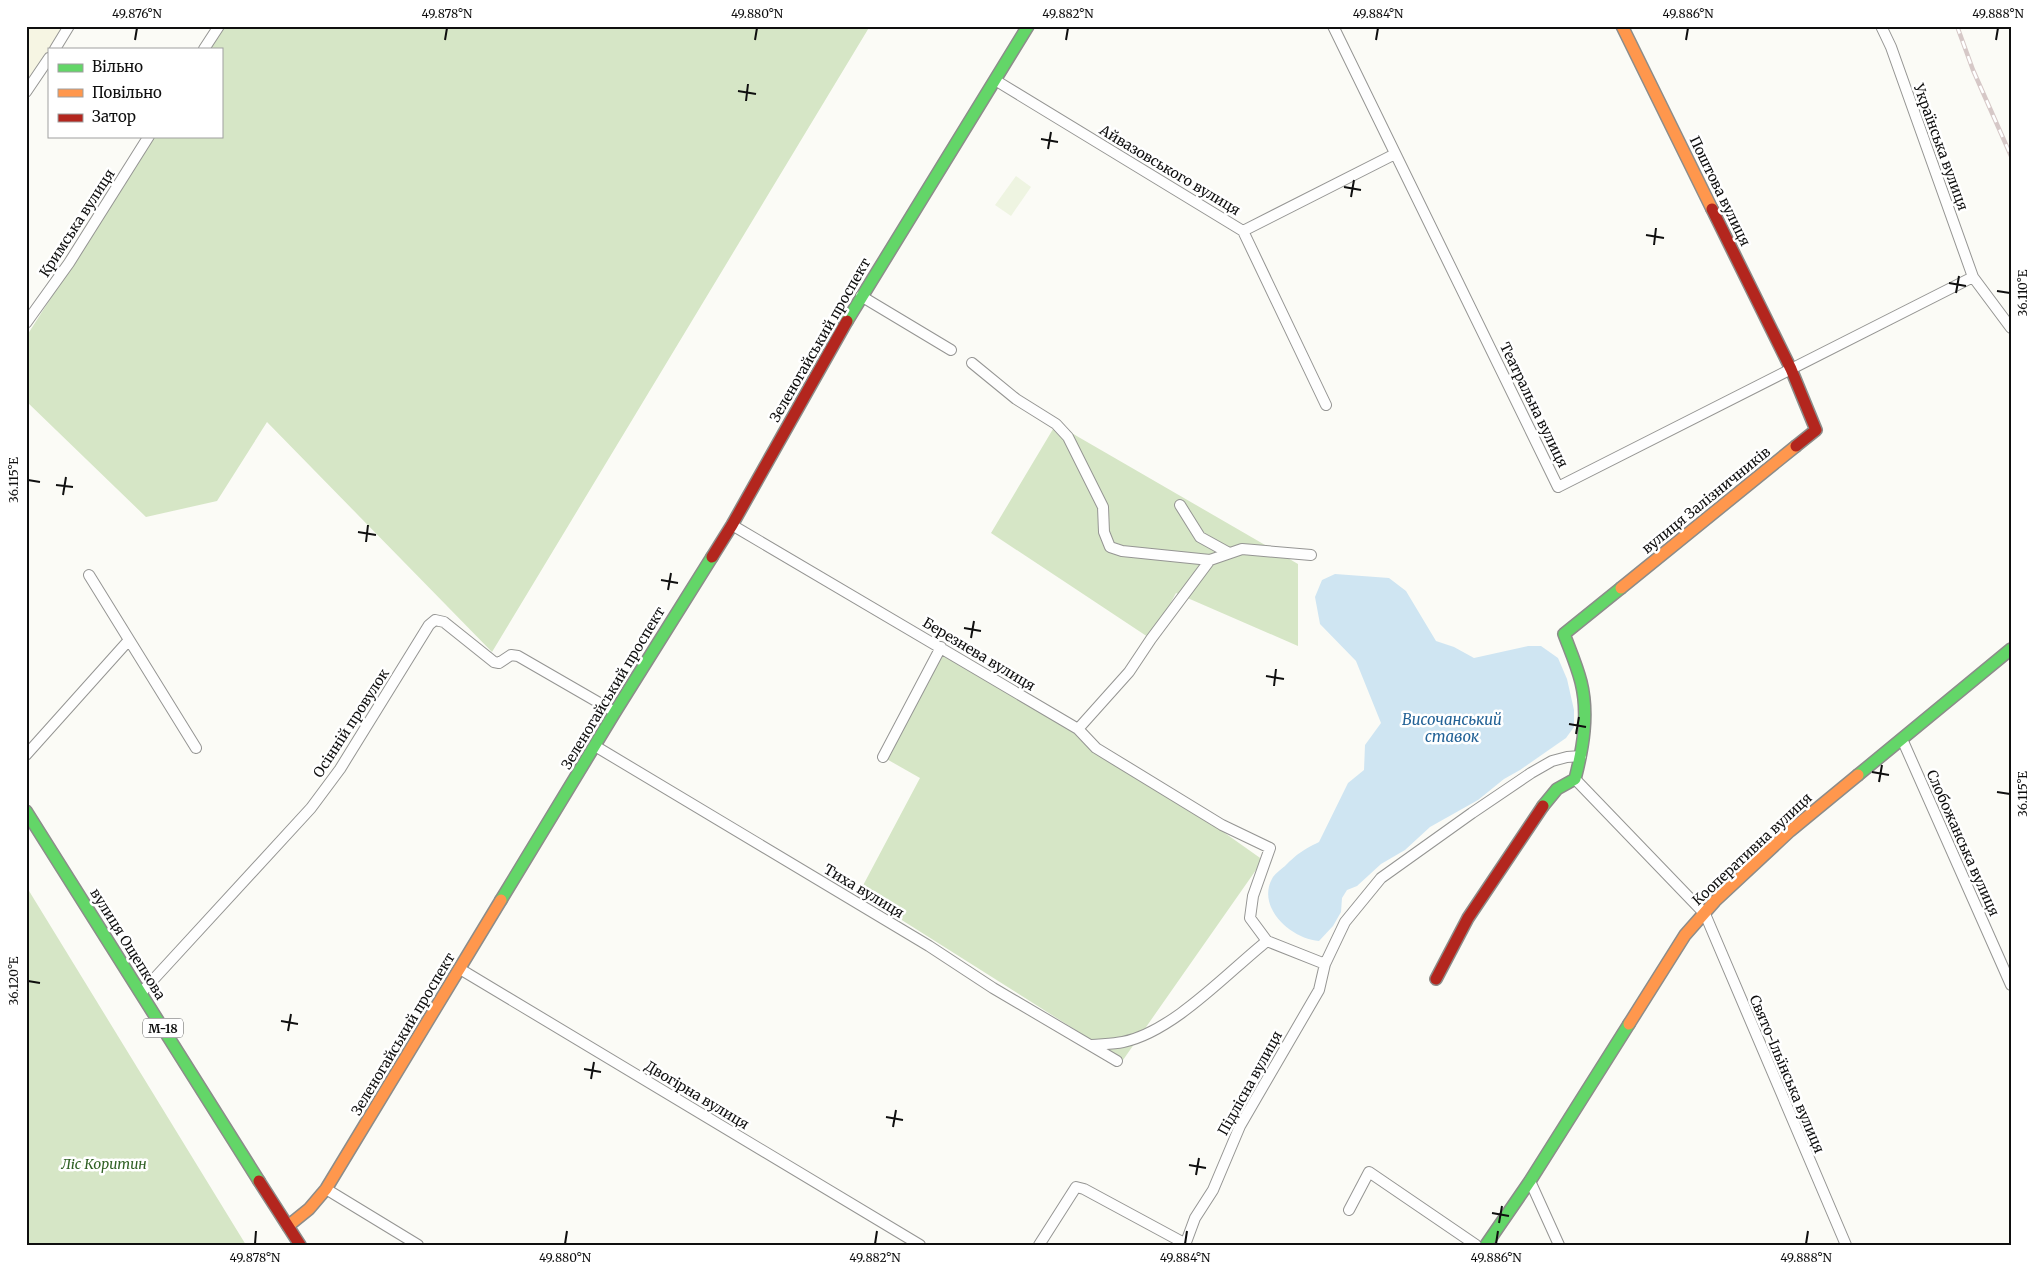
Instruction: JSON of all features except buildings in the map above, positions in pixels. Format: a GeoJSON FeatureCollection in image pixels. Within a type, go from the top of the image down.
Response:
{"type":"FeatureCollection","features":[{"type":"Feature","properties":{"kind":"main road","name":"Зеленогайський проспект"},"geometry":{"type":"LineString","coordinates":[[288,1226],[309,1210],[326,1189],[615,712],[732,525],[861,296],[1028,26]]}},
{"type":"Feature","properties":{"kind":"main road","name":"Поштова вулиця"},"geometry":{"type":"LineString","coordinates":[[1622,26],[1792,369]]}},
{"type":"Feature","properties":{"kind":"main road","name":"вулиця Залізничників"},"geometry":{"type":"LineString","coordinates":[[1581,756],[1586,721],[1583,688],[1564,634],[1816,430],[1792,369]]}},
{"type":"Feature","properties":{"kind":"main road","name":"Кооперативна вулиця"},"geometry":{"type":"LineString","coordinates":[[1486,1245],[1530,1181],[1685,935],[1715,901],[1790,831],[2011,649]]}},
{"type":"Feature","properties":{"kind":"main road"},"geometry":{"type":"LineString","coordinates":[[1436,979],[1468,918],[1541,808],[1557,789],[1574,779],[1581,756]]}},
{"type":"Feature","properties":{"kind":"main road","name":"вулиця Ощепкова"},"geometry":{"type":"LineString","coordinates":[[26,811],[300,1245]]}},
{"type":"Feature","properties":{"kind":"street"},"geometry":{"type":"LineString","coordinates":[[55,48],[69,26]]}},
{"type":"Feature","properties":{"kind":"street"},"geometry":{"type":"LineString","coordinates":[[205,48],[219,26]]}},
{"type":"Feature","properties":{"kind":"street","name":"Театральна вулиця"},"geometry":{"type":"LineString","coordinates":[[1333,26],[1558,487],[1973,277]]}},
{"type":"Feature","properties":{"kind":"street","name":"Українська вулиця"},"geometry":{"type":"LineString","coordinates":[[1881,26],[1891,47],[1973,277],[2011,328]]}},
{"type":"Feature","properties":{"kind":"street"},"geometry":{"type":"LineString","coordinates":[[26,92],[48,59]]}},
{"type":"Feature","properties":{"kind":"street","name":"Айвазовського вулиця"},"geometry":{"type":"LineString","coordinates":[[995,80],[1243,231],[1326,405]]}},
{"type":"Feature","properties":{"kind":"street","name":"Кримська вулиця"},"geometry":{"type":"LineString","coordinates":[[26,323],[69,263],[148,138]]}},
{"type":"Feature","properties":{"kind":"street"},"geometry":{"type":"LineString","coordinates":[[1243,231],[1395,154]]}},
{"type":"Feature","properties":{"kind":"street"},"geometry":{"type":"LineString","coordinates":[[861,296],[951,350]]}},
{"type":"Feature","properties":{"kind":"street"},"geometry":{"type":"LineString","coordinates":[[972,363],[1016,399],[1056,424],[1068,437],[1103,507],[1104,532],[1110,547],[1122,551],[1210,560],[1242,549],[1311,555]]}},
{"type":"Feature","properties":{"kind":"street"},"geometry":{"type":"LineString","coordinates":[[1180,505],[1200,536],[1229,553]]}},
{"type":"Feature","properties":{"kind":"street","name":"Березнева вулиця"},"geometry":{"type":"LineString","coordinates":[[732,525],[1078,729],[1096,748],[1222,825],[1270,848],[1254,896],[1250,918],[1267,941]]}},
{"type":"Feature","properties":{"kind":"street"},"geometry":{"type":"LineString","coordinates":[[1078,729],[1129,672],[1151,639],[1210,560]]}},
{"type":"Feature","properties":{"kind":"street"},"geometry":{"type":"LineString","coordinates":[[89,575],[196,748]]}},
{"type":"Feature","properties":{"kind":"street","name":"Осінній провулок"},"geometry":{"type":"LineString","coordinates":[[141,993],[310,808],[340,768],[429,625],[435,620],[444,622],[494,662],[499,663],[511,655],[518,656],[615,712]]}},
{"type":"Feature","properties":{"kind":"street"},"geometry":{"type":"LineString","coordinates":[[26,755],[129,640]]}},
{"type":"Feature","properties":{"kind":"street"},"geometry":{"type":"LineString","coordinates":[[882,757],[941,647]]}},
{"type":"Feature","properties":{"kind":"street","name":"Слобожанська вулиця"},"geometry":{"type":"LineString","coordinates":[[1902,738],[2011,985]]}},
{"type":"Feature","properties":{"kind":"street","name":"Тиха вулиця"},"geometry":{"type":"LineString","coordinates":[[595,746],[921,942],[993,988],[1117,1061]]}},
{"type":"Feature","properties":{"kind":"street","name":"Підлісна вулиця"},"geometry":{"type":"LineString","coordinates":[[1185,1244],[1195,1218],[1213,1190],[1240,1126],[1318,990],[1325,964],[1344,922],[1381,878],[1531,773],[1552,761],[1581,756]]}},
{"type":"Feature","properties":{"kind":"street"},"geometry":{"type":"LineString","coordinates":[[1574,779],[1705,914]]}},
{"type":"Feature","properties":{"kind":"street","name":"Свято-Ільїнська вулиця"},"geometry":{"type":"LineString","coordinates":[[1705,914],[1846,1245]]}},
{"type":"Feature","properties":{"kind":"street"},"geometry":{"type":"LineString","coordinates":[[1092,1045],[1124,1042],[1150,1032],[1203,996],[1267,941],[1325,964]]}},
{"type":"Feature","properties":{"kind":"street","name":"Двогірна вулиця"},"geometry":{"type":"LineString","coordinates":[[460,969],[920,1245]]}},
{"type":"Feature","properties":{"kind":"street"},"geometry":{"type":"LineString","coordinates":[[1349,1210],[1369,1172],[1476,1245]]}},
{"type":"Feature","properties":{"kind":"street"},"geometry":{"type":"LineString","coordinates":[[1530,1181],[1559,1245]]}},
{"type":"Feature","properties":{"kind":"street"},"geometry":{"type":"LineString","coordinates":[[1039,1245],[1076,1188],[1084,1189],[1185,1244]]}},
{"type":"Feature","properties":{"kind":"street"},"geometry":{"type":"LineString","coordinates":[[326,1189],[418,1245]]}},
{"type":"Feature","properties":{"kind":"green space"},"geometry":{"type":"Polygon","coordinates":[[[26,26],[67,26],[53,48],[48,48],[48,55],[26,88],[26,26]]]}},
{"type":"Feature","properties":{"kind":"green space"},"geometry":{"type":"Polygon","coordinates":[[[225,26],[870,26],[492,652],[267,422],[217,501],[146,517],[26,401],[26,337],[153,138],[222,138],[222,48],[211,48],[225,26]]]}},
{"type":"Feature","properties":{"kind":"green space"},"geometry":{"type":"Polygon","coordinates":[[[1016,176],[1031,187],[1011,216],[995,205],[1016,176]]]}},
{"type":"Feature","properties":{"kind":"green space"},"geometry":{"type":"Polygon","coordinates":[[[1056,424],[1298,564],[1298,646],[1176,593],[1151,639],[991,533],[1056,424]]]}},
{"type":"Feature","properties":{"kind":"green space"},"geometry":{"type":"Polygon","coordinates":[[[941,647],[1078,729],[1263,860],[1123,1060],[859,893],[920,778],[883,757],[941,647]]]}},
{"type":"Feature","properties":{"kind":"green space","name":"Ліс Коритин"},"geometry":{"type":"Polygon","coordinates":[[[26,886],[246,1245],[26,1245],[26,886]]]}},
{"type":"Feature","properties":{"kind":"water","name":"Височанський ставок"},"geometry":{"type":"Polygon","coordinates":[[[1335,574],[1389,578],[1406,591],[1436,641],[1454,647],[1474,658],[1528,646],[1541,646],[1558,658],[1567,679],[1574,710],[1574,727],[1566,738],[1504,779],[1478,800],[1430,827],[1405,850],[1381,864],[1357,886],[1347,890],[1342,898],[1341,912],[1333,926],[1319,941],[1297,934],[1279,920],[1272,910],[1269,888],[1273,877],[1277,873],[1301,852],[1319,842],[1348,783],[1364,770],[1365,745],[1381,723],[1356,661],[1320,624],[1315,597],[1322,580],[1335,574]]]}},
{"type":"Feature","properties":{"kind":"railway"},"geometry":{"type":"LineString","coordinates":[[1957,26],[1973,70],[2011,156]]}},
{"type":"Feature","properties":{"kind":"traffic: fast"},"geometry":{"type":"LineString","coordinates":[[847,321],[1028,26]]}},
{"type":"Feature","properties":{"kind":"traffic: fast"},"geometry":{"type":"LineString","coordinates":[[501,900],[712,557]]}},
{"type":"Feature","properties":{"kind":"traffic: fast"},"geometry":{"type":"LineString","coordinates":[[1543,806],[1557,789],[1575,779],[1583,743],[1585,706],[1581,682],[1564,634],[1621,588]]}},
{"type":"Feature","properties":{"kind":"traffic: fast"},"geometry":{"type":"LineString","coordinates":[[1858,775],[2011,649]]}},
{"type":"Feature","properties":{"kind":"traffic: fast"},"geometry":{"type":"LineString","coordinates":[[26,811],[259,1181]]}},
{"type":"Feature","properties":{"kind":"traffic: fast"},"geometry":{"type":"LineString","coordinates":[[1486,1245],[1530,1181],[1629,1024]]}},
{"type":"Feature","properties":{"kind":"traffic: slow"},"geometry":{"type":"LineString","coordinates":[[1622,26],[1712,209]]}},
{"type":"Feature","properties":{"kind":"traffic: slow"},"geometry":{"type":"LineString","coordinates":[[1621,588],[1796,446]]}},
{"type":"Feature","properties":{"kind":"traffic: slow"},"geometry":{"type":"LineString","coordinates":[[1629,1024],[1685,935],[1715,901],[1790,831],[1858,775]]}},
{"type":"Feature","properties":{"kind":"traffic: slow"},"geometry":{"type":"LineString","coordinates":[[288,1226],[309,1209],[326,1189],[501,900]]}},
{"type":"Feature","properties":{"kind":"traffic: jam"},"geometry":{"type":"LineString","coordinates":[[1712,209],[1791,369],[1816,430],[1796,446]]}},
{"type":"Feature","properties":{"kind":"traffic: jam"},"geometry":{"type":"LineString","coordinates":[[712,557],[847,321]]}},
{"type":"Feature","properties":{"kind":"traffic: jam"},"geometry":{"type":"LineString","coordinates":[[1436,979],[1468,918],[1543,806]]}},
{"type":"Feature","properties":{"kind":"traffic: jam"},"geometry":{"type":"LineString","coordinates":[[259,1181],[300,1245]]}}]}
